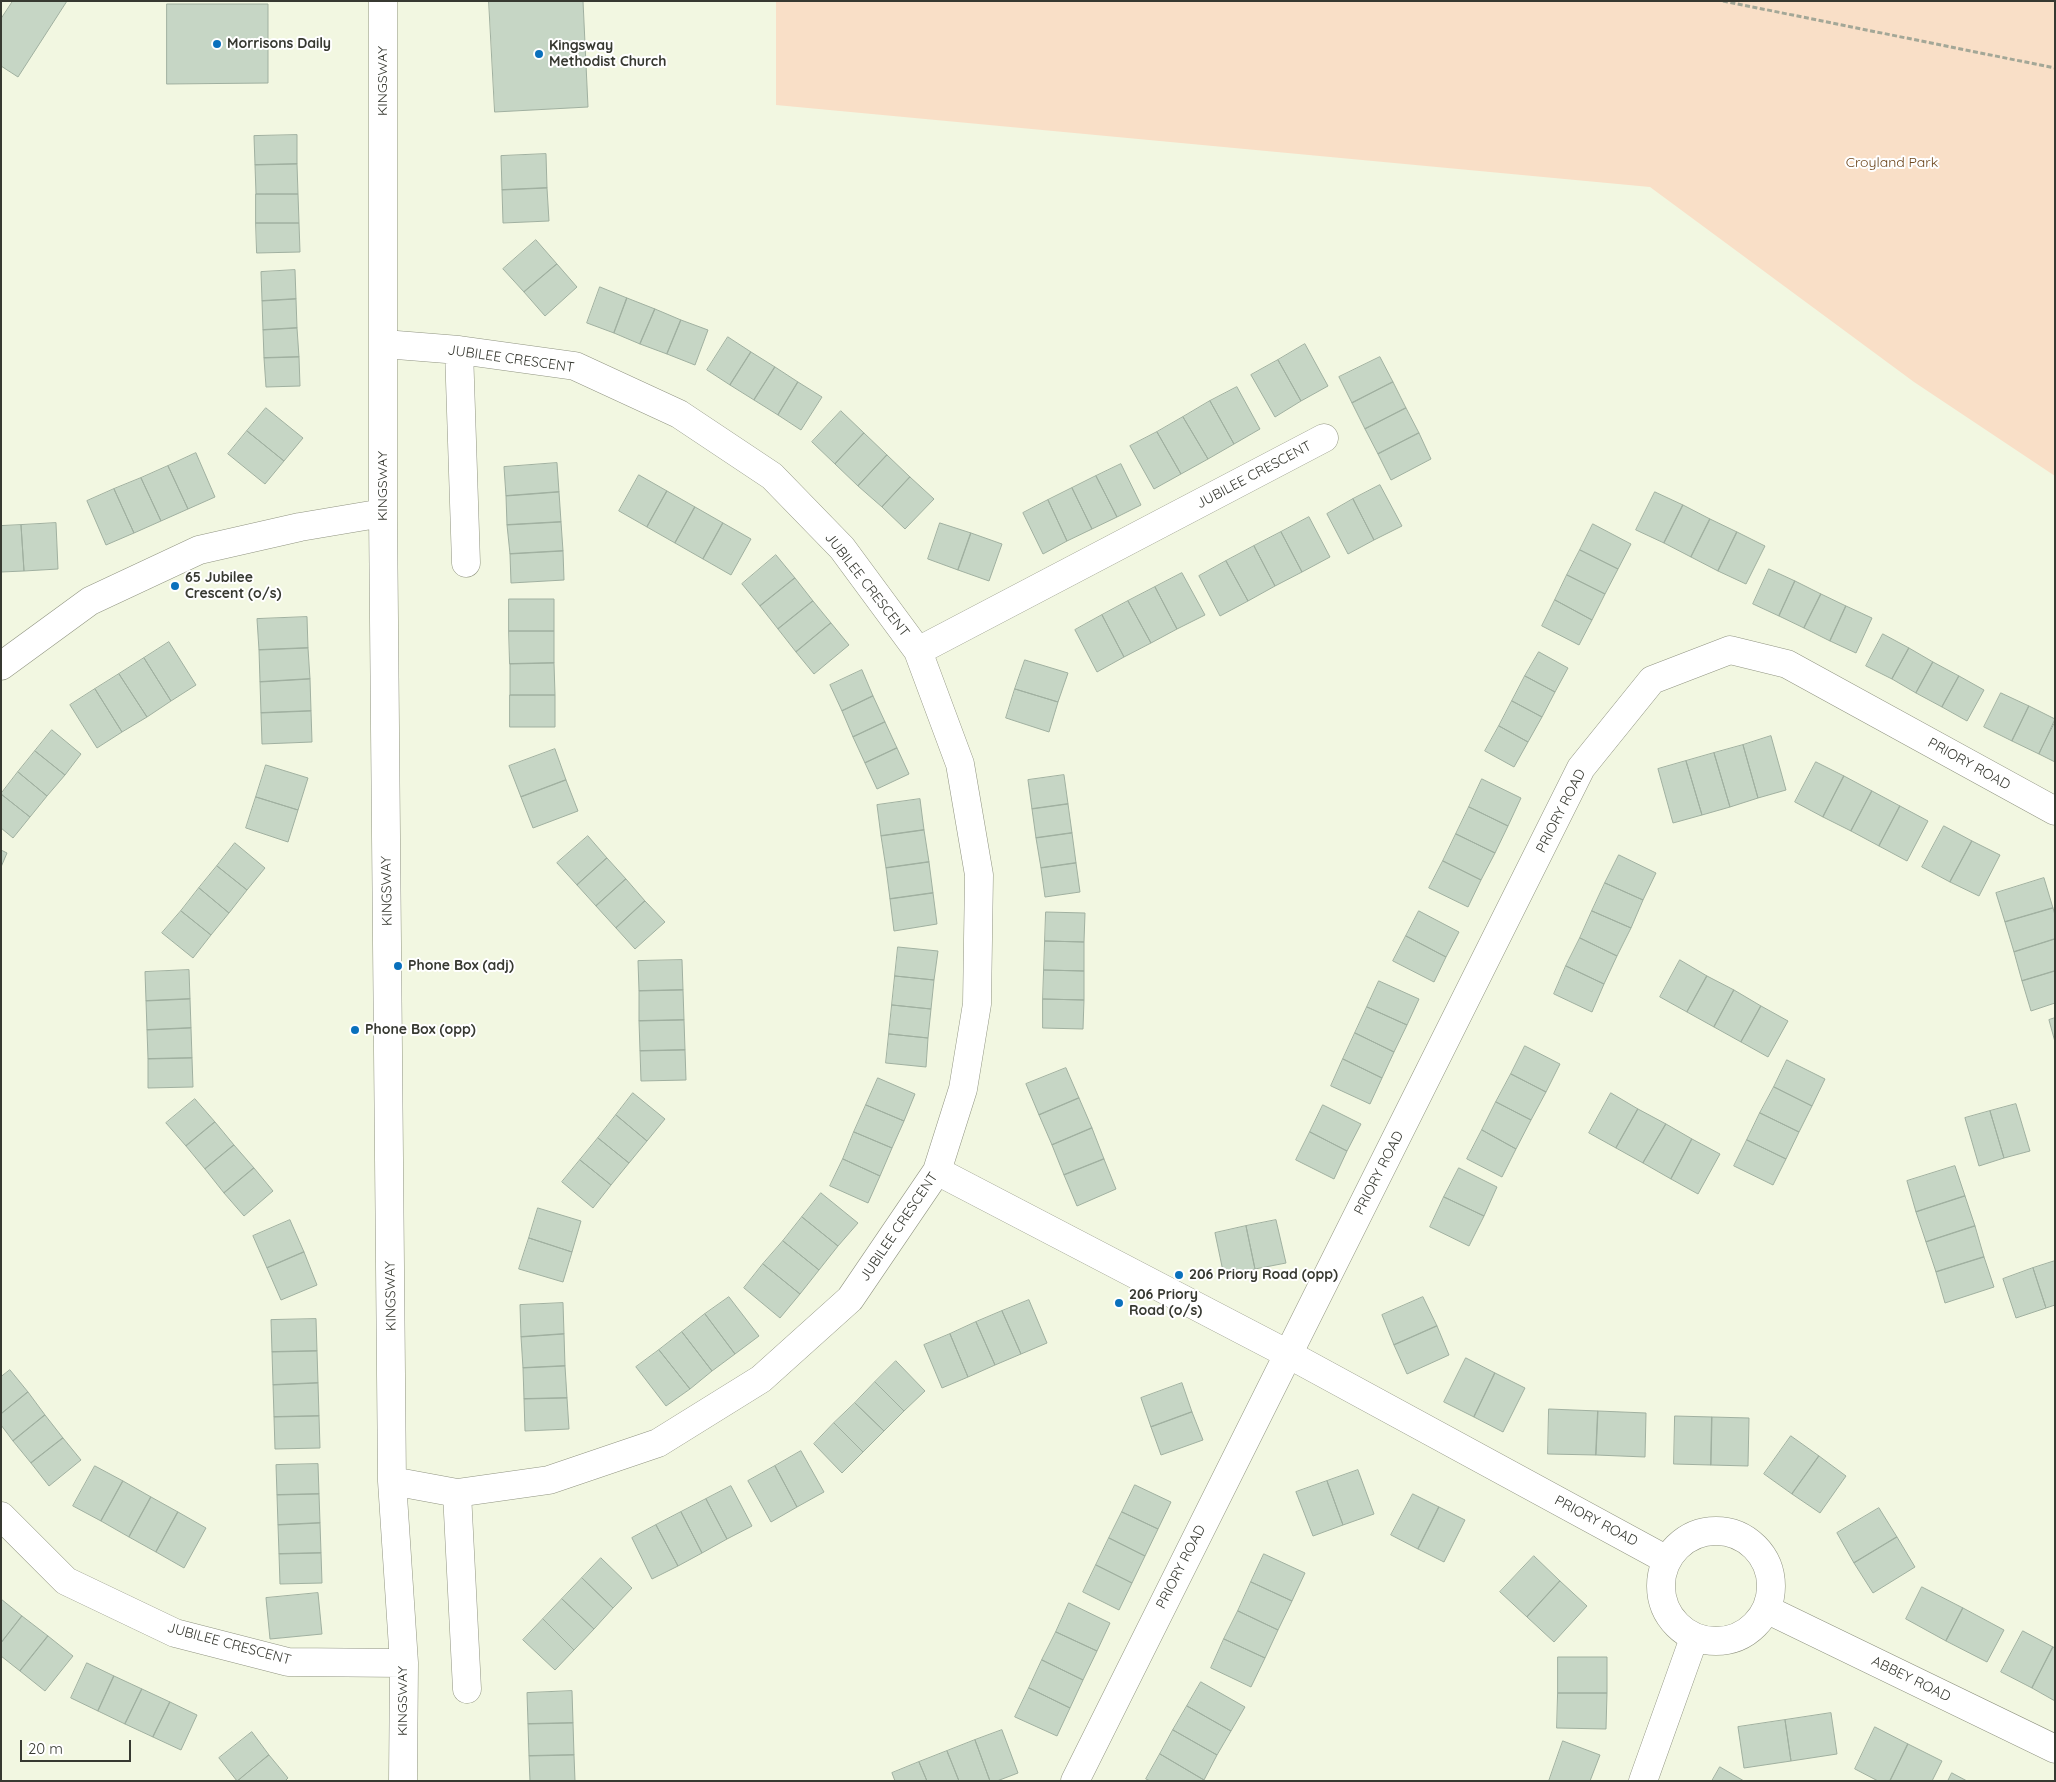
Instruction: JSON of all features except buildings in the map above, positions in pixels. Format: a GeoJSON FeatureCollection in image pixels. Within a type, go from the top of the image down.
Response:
{"type":"FeatureCollection","features":[{"type":"Feature","properties":{"kind":"street","name":"KINGSWAY"},"geometry":{"type":"LineString","coordinates":[[383,1],[383,514],[392,1481],[404,1663],[403,1781]]}},
{"type":"Feature","properties":{"kind":"street","name":"JUBILEE CRESCENT"},"geometry":{"type":"LineString","coordinates":[[384,344],[459,350],[575,366],[679,414],[772,476],[842,548],[918,651],[960,764],[979,874],[977,1004],[963,1089],[937,1171],[850,1299],[761,1380],[658,1443],[549,1480],[457,1493],[392,1481]]}},
{"type":"Feature","properties":{"kind":"street"},"geometry":{"type":"LineString","coordinates":[[459,350],[466,563]]}},
{"type":"Feature","properties":{"kind":"street","name":"JUBILEE CRESCENT"},"geometry":{"type":"LineString","coordinates":[[918,651],[1324,438]]}},
{"type":"Feature","properties":{"kind":"street"},"geometry":{"type":"LineString","coordinates":[[1,666],[90,600],[199,550],[300,527],[383,514]]}},
{"type":"Feature","properties":{"kind":"street","name":"PRIORY ROAD"},"geometry":{"type":"LineString","coordinates":[[1075,1781],[1581,768],[1652,680],[1730,650],[1788,664],[2055,811]]}},
{"type":"Feature","properties":{"kind":"street","name":"PRIORY ROAD"},"geometry":{"type":"LineString","coordinates":[[937,1171],[1288,1354],[1667,1560]]}},
{"type":"Feature","properties":{"kind":"street"},"geometry":{"type":"LineString","coordinates":[[457,1493],[467,1688]]}},
{"type":"Feature","properties":{"kind":"street","name":"JUBILEE CRESCENT"},"geometry":{"type":"LineString","coordinates":[[1,1516],[66,1580],[175,1633],[288,1662],[404,1663]]}},
{"type":"Feature","properties":{"kind":"street"},"geometry":{"type":"LineString","coordinates":[[1717,1530],[1740,1536],[1760,1551],[1770,1573],[1771,1597],[1759,1622],[1749,1631],[1736,1638],[1722,1642],[1694,1638],[1673,1622],[1662,1598],[1662,1572],[1667,1560],[1683,1541],[1699,1534],[1717,1530]]}},
{"type":"Feature","properties":{"kind":"street","name":"ABBEY ROAD"},"geometry":{"type":"LineString","coordinates":[[1766,1609],[2055,1749]]}},
{"type":"Feature","properties":{"kind":"street"},"geometry":{"type":"LineString","coordinates":[[1643,1781],[1694,1638]]}},
{"type":"Feature","properties":{"kind":"path"},"geometry":{"type":"LineString","coordinates":[[1723,1],[2055,68]]}},
{"type":"Feature","properties":{"kind":"green space","name":"Croyland Park"},"geometry":{"type":"Polygon","coordinates":[[[776,1],[2055,1],[2055,476],[1914,382],[1650,187],[776,105],[776,1]]]}},
{"type":"Feature","properties":{"kind":"place","name":"Morrisons Daily"},"geometry":{"type":"Point","coordinates":[217,44]}},
{"type":"Feature","properties":{"kind":"place","name":"Kingsway Methodist Church"},"geometry":{"type":"Point","coordinates":[539,54]}},
{"type":"Feature","properties":{"kind":"place","name":"65 Jubilee Crescent (o/s)"},"geometry":{"type":"Point","coordinates":[175,586]}},
{"type":"Feature","properties":{"kind":"place","name":"Phone Box (adj)"},"geometry":{"type":"Point","coordinates":[398,966]}},
{"type":"Feature","properties":{"kind":"place","name":"Phone Box (opp)"},"geometry":{"type":"Point","coordinates":[355,1030]}},
{"type":"Feature","properties":{"kind":"place","name":"206 Priory Road (opp)"},"geometry":{"type":"Point","coordinates":[1179,1275]}},
{"type":"Feature","properties":{"kind":"place","name":"206 Priory Road (o/s)"},"geometry":{"type":"Point","coordinates":[1119,1303]}}]}
